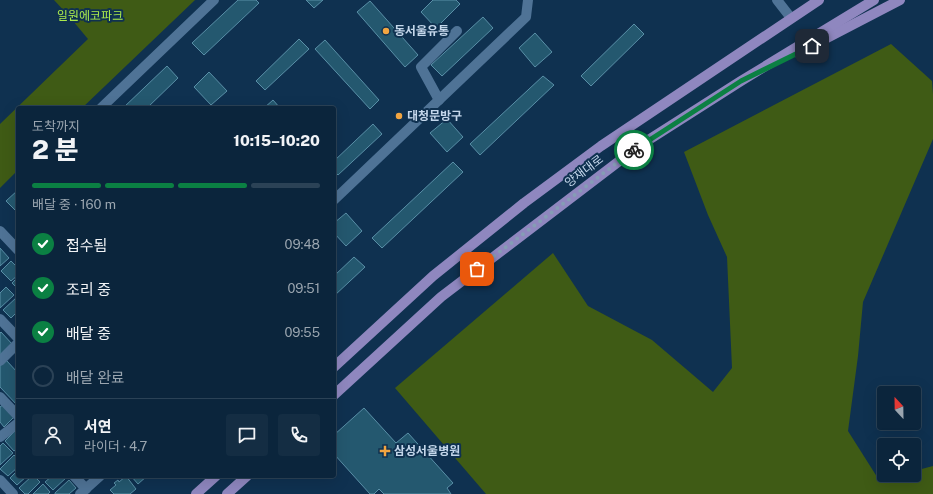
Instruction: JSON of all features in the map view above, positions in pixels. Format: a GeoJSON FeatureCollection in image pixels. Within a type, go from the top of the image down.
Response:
{"type":"FeatureCollection","features":[{"type":"Feature","properties":{"kind":"main road","name":"양재대로"},"geometry":{"type":"LineString","coordinates":[[336,365],[433,276],[524,202],[601,146],[820,0]]}},
{"type":"Feature","properties":{"kind":"main road","name":"양재대로"},"geometry":{"type":"LineString","coordinates":[[336,393],[441,297],[639,146],[741,81],[874,0]]}},
{"type":"Feature","properties":{"kind":"main road"},"geometry":{"type":"LineString","coordinates":[[741,81],[900,0]]}},
{"type":"Feature","properties":{"kind":"main road"},"geometry":{"type":"LineString","coordinates":[[196,494],[214,478]]}},
{"type":"Feature","properties":{"kind":"main road"},"geometry":{"type":"LineString","coordinates":[[227,494],[242,478]]}},
{"type":"Feature","properties":{"kind":"street"},"geometry":{"type":"LineString","coordinates":[[103,106],[214,0]]}},
{"type":"Feature","properties":{"kind":"street"},"geometry":{"type":"LineString","coordinates":[[336,198],[526,17],[528,0]]}},
{"type":"Feature","properties":{"kind":"street"},"geometry":{"type":"LineString","coordinates":[[777,0],[791,18]]}},
{"type":"Feature","properties":{"kind":"street"},"geometry":{"type":"LineString","coordinates":[[439,100],[421,67],[457,31]]}},
{"type":"Feature","properties":{"kind":"street"},"geometry":{"type":"LineString","coordinates":[[0,231],[16,248]]}},
{"type":"Feature","properties":{"kind":"street"},"geometry":{"type":"LineString","coordinates":[[0,319],[16,336]]}},
{"type":"Feature","properties":{"kind":"street"},"geometry":{"type":"LineString","coordinates":[[0,360],[16,345]]}},
{"type":"Feature","properties":{"kind":"street"},"geometry":{"type":"LineString","coordinates":[[1,399],[16,414]]}},
{"type":"Feature","properties":{"kind":"street"},"geometry":{"type":"LineString","coordinates":[[0,437],[16,425]]}},
{"type":"Feature","properties":{"kind":"street"},"geometry":{"type":"LineString","coordinates":[[75,478],[83,491],[98,478]]}},
{"type":"Feature","properties":{"kind":"street"},"geometry":{"type":"LineString","coordinates":[[0,480],[13,494]]}},
{"type":"Feature","properties":{"kind":"green space","name":"일원에코파크"},"geometry":{"type":"Polygon","coordinates":[[[54,0],[195,0],[84,106],[19,106],[88,39],[54,0]]]}},
{"type":"Feature","properties":{"kind":"green space"},"geometry":{"type":"Polygon","coordinates":[[[891,44],[932,81],[933,139],[863,302],[858,356],[848,431],[877,477],[877,482],[921,482],[921,469],[933,466],[933,494],[486,494],[395,388],[553,253],[588,306],[652,340],[713,392],[732,368],[727,257],[708,215],[684,152],[891,44]]]}},
{"type":"Feature","properties":{"kind":"green space"},"geometry":{"type":"Polygon","coordinates":[[[16,109],[16,172],[0,188],[0,124],[16,109]]]}},
{"type":"Feature","properties":{"kind":"building"},"geometry":{"type":"Polygon","coordinates":[[[238,0],[256,0],[259,3],[204,55],[192,43],[238,0]]]}},
{"type":"Feature","properties":{"kind":"building"},"geometry":{"type":"Polygon","coordinates":[[[306,0],[323,0],[314,8],[306,0]]]}},
{"type":"Feature","properties":{"kind":"building"},"geometry":{"type":"Polygon","coordinates":[[[433,0],[456,0],[460,4],[436,28],[421,12],[433,0]]]}},
{"type":"Feature","properties":{"kind":"building"},"geometry":{"type":"Polygon","coordinates":[[[370,1],[418,55],[405,67],[357,12],[370,1]]]}},
{"type":"Feature","properties":{"kind":"building"},"geometry":{"type":"Polygon","coordinates":[[[483,17],[493,28],[442,76],[431,65],[483,17]]]}},
{"type":"Feature","properties":{"kind":"building"},"geometry":{"type":"Polygon","coordinates":[[[634,24],[644,34],[591,86],[581,76],[634,24]]]}},
{"type":"Feature","properties":{"kind":"building"},"geometry":{"type":"Polygon","coordinates":[[[535,33],[552,52],[535,67],[519,48],[535,33]]]}},
{"type":"Feature","properties":{"kind":"building"},"geometry":{"type":"Polygon","coordinates":[[[299,39],[309,49],[265,90],[256,81],[299,39]]]}},
{"type":"Feature","properties":{"kind":"building"},"geometry":{"type":"Polygon","coordinates":[[[325,40],[379,100],[370,109],[315,49],[325,40]]]}},
{"type":"Feature","properties":{"kind":"building"},"geometry":{"type":"Polygon","coordinates":[[[167,66],[178,78],[149,106],[125,106],[167,66]]]}},
{"type":"Feature","properties":{"kind":"building"},"geometry":{"type":"Polygon","coordinates":[[[209,72],[227,91],[211,105],[194,87],[209,72]]]}},
{"type":"Feature","properties":{"kind":"building"},"geometry":{"type":"Polygon","coordinates":[[[543,76],[554,85],[480,155],[470,144],[543,76]]]}},
{"type":"Feature","properties":{"kind":"building"},"geometry":{"type":"Polygon","coordinates":[[[273,100],[278,106],[266,106],[273,100]]]}},
{"type":"Feature","properties":{"kind":"building"},"geometry":{"type":"Polygon","coordinates":[[[447,119],[463,137],[447,152],[430,133],[447,119]]]}},
{"type":"Feature","properties":{"kind":"building"},"geometry":{"type":"Polygon","coordinates":[[[373,124],[382,134],[338,175],[336,173],[336,159],[373,124]]]}},
{"type":"Feature","properties":{"kind":"building"},"geometry":{"type":"Polygon","coordinates":[[[453,162],[463,172],[382,248],[372,238],[453,162]]]}},
{"type":"Feature","properties":{"kind":"building"},"geometry":{"type":"Polygon","coordinates":[[[16,192],[16,211],[6,201],[16,192]]]}},
{"type":"Feature","properties":{"kind":"building"},"geometry":{"type":"Polygon","coordinates":[[[346,213],[362,231],[346,246],[336,235],[336,221],[346,213]]]}},
{"type":"Feature","properties":{"kind":"building"},"geometry":{"type":"Polygon","coordinates":[[[0,248],[9,258],[0,266],[0,248]]]}},
{"type":"Feature","properties":{"kind":"building"},"geometry":{"type":"Polygon","coordinates":[[[354,257],[365,267],[336,294],[336,274],[354,257]]]}},
{"type":"Feature","properties":{"kind":"building"},"geometry":{"type":"Polygon","coordinates":[[[11,261],[16,266],[16,277],[11,281],[1,271],[11,261]]]}},
{"type":"Feature","properties":{"kind":"building"},"geometry":{"type":"Polygon","coordinates":[[[16,279],[16,287],[12,283],[16,279]]]}},
{"type":"Feature","properties":{"kind":"building"},"geometry":{"type":"Polygon","coordinates":[[[6,287],[14,295],[0,308],[0,293],[6,287]]]}},
{"type":"Feature","properties":{"kind":"building"},"geometry":{"type":"Polygon","coordinates":[[[16,298],[16,313],[11,318],[3,310],[16,298]]]}},
{"type":"Feature","properties":{"kind":"building"},"geometry":{"type":"Polygon","coordinates":[[[1,332],[13,345],[0,358],[0,333],[1,332]]]}},
{"type":"Feature","properties":{"kind":"building"},"geometry":{"type":"Polygon","coordinates":[[[6,360],[16,371],[16,404],[0,387],[0,366],[6,360]]]}},
{"type":"Feature","properties":{"kind":"building"},"geometry":{"type":"Polygon","coordinates":[[[4,404],[15,416],[4,427],[0,422],[0,407],[4,404]]]}},
{"type":"Feature","properties":{"kind":"building"},"geometry":{"type":"Polygon","coordinates":[[[364,408],[396,443],[408,433],[453,483],[447,488],[451,494],[384,494],[379,489],[374,494],[370,494],[336,456],[336,433],[364,408]]]}},
{"type":"Feature","properties":{"kind":"building"},"geometry":{"type":"Polygon","coordinates":[[[16,430],[16,450],[14,451],[5,441],[16,430]]]}},
{"type":"Feature","properties":{"kind":"building"},"geometry":{"type":"Polygon","coordinates":[[[3,443],[13,453],[0,465],[0,446],[3,443]]]}},
{"type":"Feature","properties":{"kind":"building"},"geometry":{"type":"Polygon","coordinates":[[[14,455],[16,457],[16,469],[8,476],[0,469],[14,455]]]}},
{"type":"Feature","properties":{"kind":"building"},"geometry":{"type":"Polygon","coordinates":[[[16,472],[16,478],[25,478],[17,485],[10,478],[16,472]]]}},
{"type":"Feature","properties":{"kind":"building"},"geometry":{"type":"Polygon","coordinates":[[[30,478],[36,478],[40,482],[28,494],[25,494],[19,488],[30,478]]]}},
{"type":"Feature","properties":{"kind":"building"},"geometry":{"type":"Polygon","coordinates":[[[50,478],[66,478],[53,490],[45,482],[50,478]]]}},
{"type":"Feature","properties":{"kind":"building"},"geometry":{"type":"Polygon","coordinates":[[[124,478],[128,478],[136,489],[130,494],[114,494],[110,490],[116,485],[114,483],[118,480],[119,482],[124,478]]]}},
{"type":"Feature","properties":{"kind":"building"},"geometry":{"type":"Polygon","coordinates":[[[133,478],[145,478],[138,484],[133,478]]]}},
{"type":"Feature","properties":{"kind":"building"},"geometry":{"type":"Polygon","coordinates":[[[69,480],[76,488],[69,494],[55,494],[55,493],[69,480]]]}},
{"type":"Feature","properties":{"kind":"building"},"geometry":{"type":"Polygon","coordinates":[[[43,484],[50,492],[48,494],[33,494],[43,484]]]}},
{"type":"Feature","properties":{"kind":"way so far"},"geometry":{"type":"LineString","coordinates":[[477,269],[634,150]]}},
{"type":"Feature","properties":{"kind":"place","name":"동서울유통"},"geometry":{"type":"Point","coordinates":[386,31]}},
{"type":"Feature","properties":{"kind":"place","name":"대청문방구"},"geometry":{"type":"Point","coordinates":[399,116]}},
{"type":"Feature","properties":{"kind":"place","name":"삼성서울병원"},"geometry":{"type":"Point","coordinates":[385,451]}},
{"type":"Feature","properties":{"kind":"route"},"geometry":{"type":"LineString","coordinates":[[634,150],[741,81],[812,46]]}}]}
